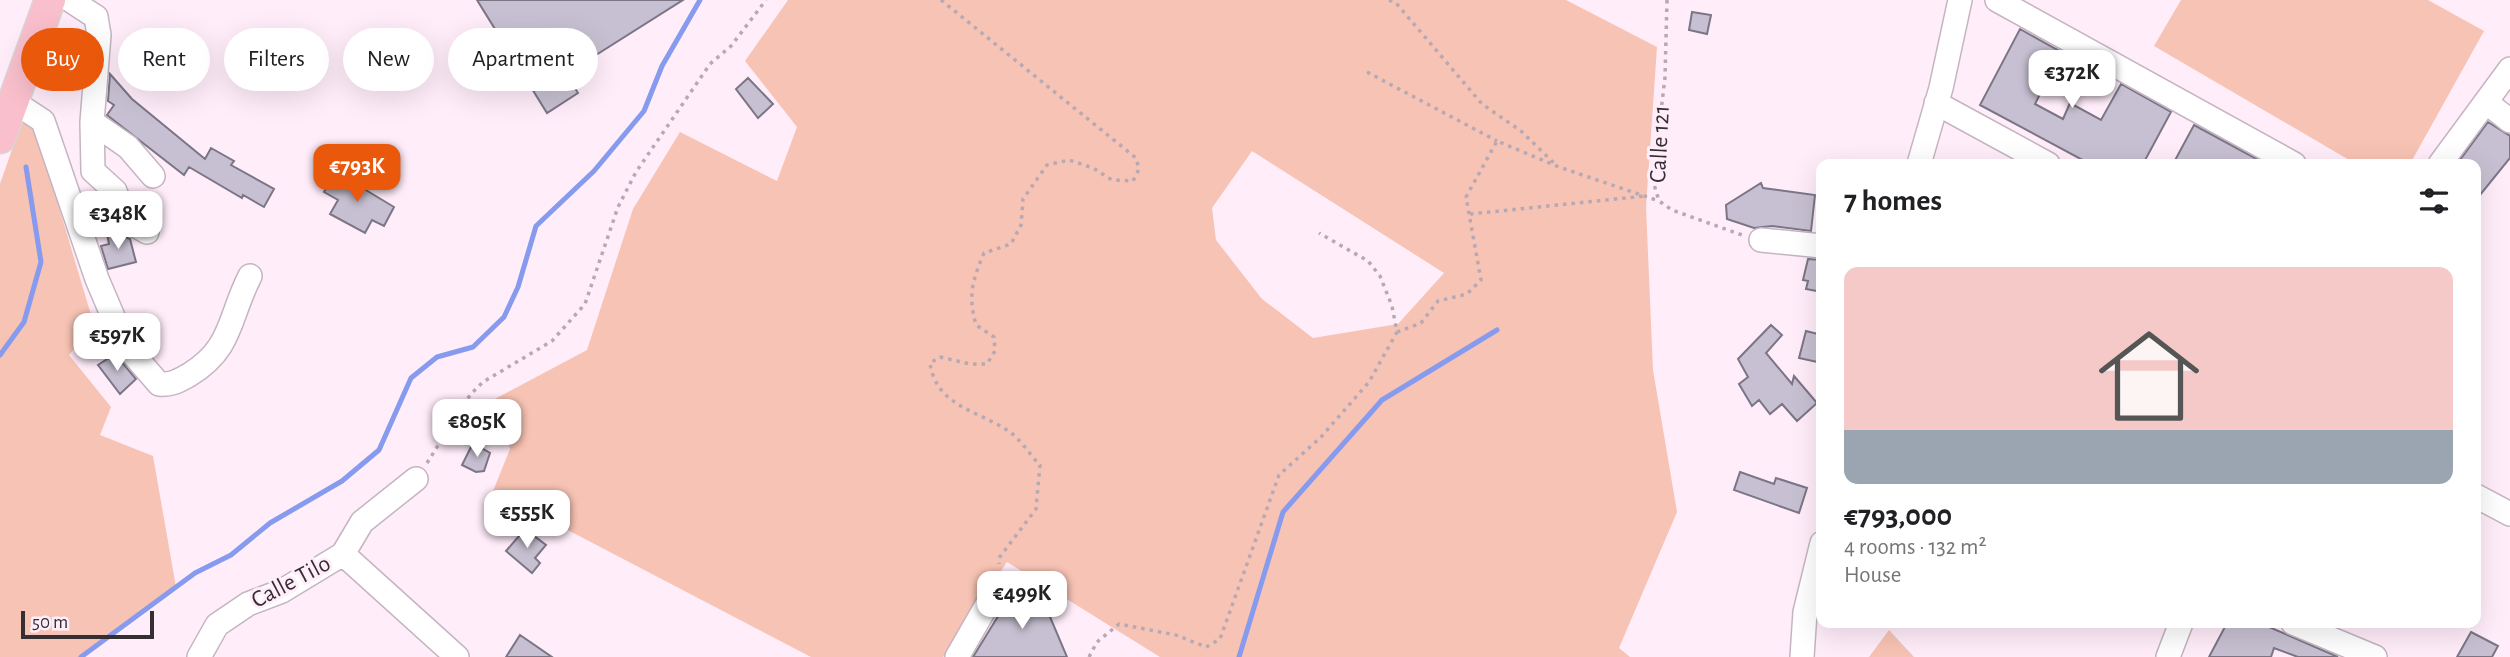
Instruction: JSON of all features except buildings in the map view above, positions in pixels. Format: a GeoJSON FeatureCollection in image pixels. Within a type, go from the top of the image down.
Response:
{"type":"FeatureCollection","features":[{"type":"Feature","properties":{"kind":"main road"},"geometry":{"type":"LineString","coordinates":[[0,138],[50,0]]}},
{"type":"Feature","properties":{"kind":"street"},"geometry":{"type":"LineString","coordinates":[[70,0],[96,17],[99,34],[92,122],[93,171],[115,191],[126,220],[146,232]]}},
{"type":"Feature","properties":{"kind":"street"},"geometry":{"type":"LineString","coordinates":[[1920,159],[1960,0]]}},
{"type":"Feature","properties":{"kind":"street"},"geometry":{"type":"LineString","coordinates":[[1997,0],[2285,159]]}},
{"type":"Feature","properties":{"kind":"street"},"geometry":{"type":"LineString","coordinates":[[2444,159],[2510,69]]}},
{"type":"Feature","properties":{"kind":"street"},"geometry":{"type":"LineString","coordinates":[[14,102],[43,121],[97,279],[125,345],[159,384],[172,385],[211,362],[228,338],[235,306],[250,276]]}},
{"type":"Feature","properties":{"kind":"street"},"geometry":{"type":"LineString","coordinates":[[2486,102],[2510,121]]}},
{"type":"Feature","properties":{"kind":"street"},"geometry":{"type":"LineString","coordinates":[[1936,103],[2039,159]]}},
{"type":"Feature","properties":{"kind":"street"},"geometry":{"type":"LineString","coordinates":[[92,122],[128,147],[153,176]]}},
{"type":"Feature","properties":{"kind":"street"},"geometry":{"type":"LineString","coordinates":[[1761,240],[1816,245]]}},
{"type":"Feature","properties":{"kind":"street","name":"Calle Tilo"},"geometry":{"type":"LineString","coordinates":[[199,657],[217,625],[248,604],[282,591],[343,554],[362,522],[416,479]]}},
{"type":"Feature","properties":{"kind":"street"},"geometry":{"type":"LineString","coordinates":[[2481,499],[2510,514]]}},
{"type":"Feature","properties":{"kind":"street"},"geometry":{"type":"LineString","coordinates":[[343,554],[457,657]]}},
{"type":"Feature","properties":{"kind":"street"},"geometry":{"type":"LineString","coordinates":[[1802,657],[1805,612],[1816,567]]}},
{"type":"Feature","properties":{"kind":"street"},"geometry":{"type":"LineString","coordinates":[[957,657],[999,584]]}},
{"type":"Feature","properties":{"kind":"street"},"geometry":{"type":"LineString","coordinates":[[2170,652],[2179,628]]}},
{"type":"Feature","properties":{"kind":"street"},"geometry":{"type":"LineString","coordinates":[[2305,628],[2375,657]]}},
{"type":"Feature","properties":{"kind":"path"},"geometry":{"type":"LineString","coordinates":[[416,479],[470,395],[483,382],[552,341],[585,304],[618,207],[636,172],[710,64],[731,46],[766,0]]}},
{"type":"Feature","properties":{"kind":"path"},"geometry":{"type":"LineString","coordinates":[[941,0],[1136,158],[1139,169],[1133,181],[1112,180],[1093,168],[1069,160],[1047,165],[1023,199],[1021,225],[1011,244],[984,254],[974,278],[970,303],[975,325],[994,337],[995,351],[987,364],[970,364],[940,357],[930,363],[932,380],[954,401],[1010,433],[1040,465],[1036,509],[999,558],[999,584]]}},
{"type":"Feature","properties":{"kind":"path"},"geometry":{"type":"LineString","coordinates":[[1389,0],[1396,3],[1482,104],[1521,131],[1559,167]]}},
{"type":"Feature","properties":{"kind":"path","name":"Calle 121"},"geometry":{"type":"LineString","coordinates":[[1667,0],[1665,77],[1653,181],[1659,201],[1672,210],[1761,240]]}},
{"type":"Feature","properties":{"kind":"path"},"geometry":{"type":"LineString","coordinates":[[1367,72],[1497,141],[1559,167],[1659,201]]}},
{"type":"Feature","properties":{"kind":"path"},"geometry":{"type":"LineString","coordinates":[[1397,332],[1421,323],[1438,301],[1467,294],[1481,280],[1470,233],[1466,197],[1497,141]]}},
{"type":"Feature","properties":{"kind":"path"},"geometry":{"type":"LineString","coordinates":[[1470,214],[1647,196]]}},
{"type":"Feature","properties":{"kind":"path"},"geometry":{"type":"LineString","coordinates":[[1089,657],[1097,642],[1119,624],[1176,635],[1206,647],[1220,639],[1279,475],[1321,437],[1369,382],[1397,332],[1392,306],[1380,276],[1368,261],[1319,233]]}},
{"type":"Feature","properties":{"kind":"shaded area"},"geometry":{"type":"Polygon","coordinates":[[[788,0],[1566,0],[1657,47],[1646,207],[1653,370],[1677,512],[1619,648],[1630,657],[1160,657],[1007,562],[943,657],[811,657],[493,491],[510,449],[491,401],[587,350],[633,209],[680,132],[777,181],[797,127],[745,61],[788,0]],[[1252,151],[1212,208],[1216,240],[1262,299],[1313,338],[1398,324],[1444,273],[1252,151]]]}},
{"type":"Feature","properties":{"kind":"shaded area"},"geometry":{"type":"Polygon","coordinates":[[[2181,0],[2428,0],[2484,31],[2413,159],[2347,159],[2154,46],[2181,0]]]}},
{"type":"Feature","properties":{"kind":"shaded area"},"geometry":{"type":"Polygon","coordinates":[[[22,121],[36,130],[94,325],[69,355],[111,407],[100,435],[153,456],[176,587],[81,657],[0,657],[0,184],[22,121]]]}},
{"type":"Feature","properties":{"kind":"shaded area"},"geometry":{"type":"Polygon","coordinates":[[[1889,630],[1914,657],[1869,657],[1889,630]]]}},
{"type":"Feature","properties":{"kind":"waterway"},"geometry":{"type":"LineString","coordinates":[[81,657],[195,573],[231,555],[270,523],[342,481],[379,450],[411,378],[437,357],[473,347],[504,317],[518,287],[536,226],[594,171],[644,111],[662,66],[700,0]]}},
{"type":"Feature","properties":{"kind":"waterway"},"geometry":{"type":"LineString","coordinates":[[0,355],[24,322],[41,262],[26,167]]}},
{"type":"Feature","properties":{"kind":"waterway"},"geometry":{"type":"LineString","coordinates":[[1239,657],[1283,512],[1382,400],[1497,330]]}}]}
